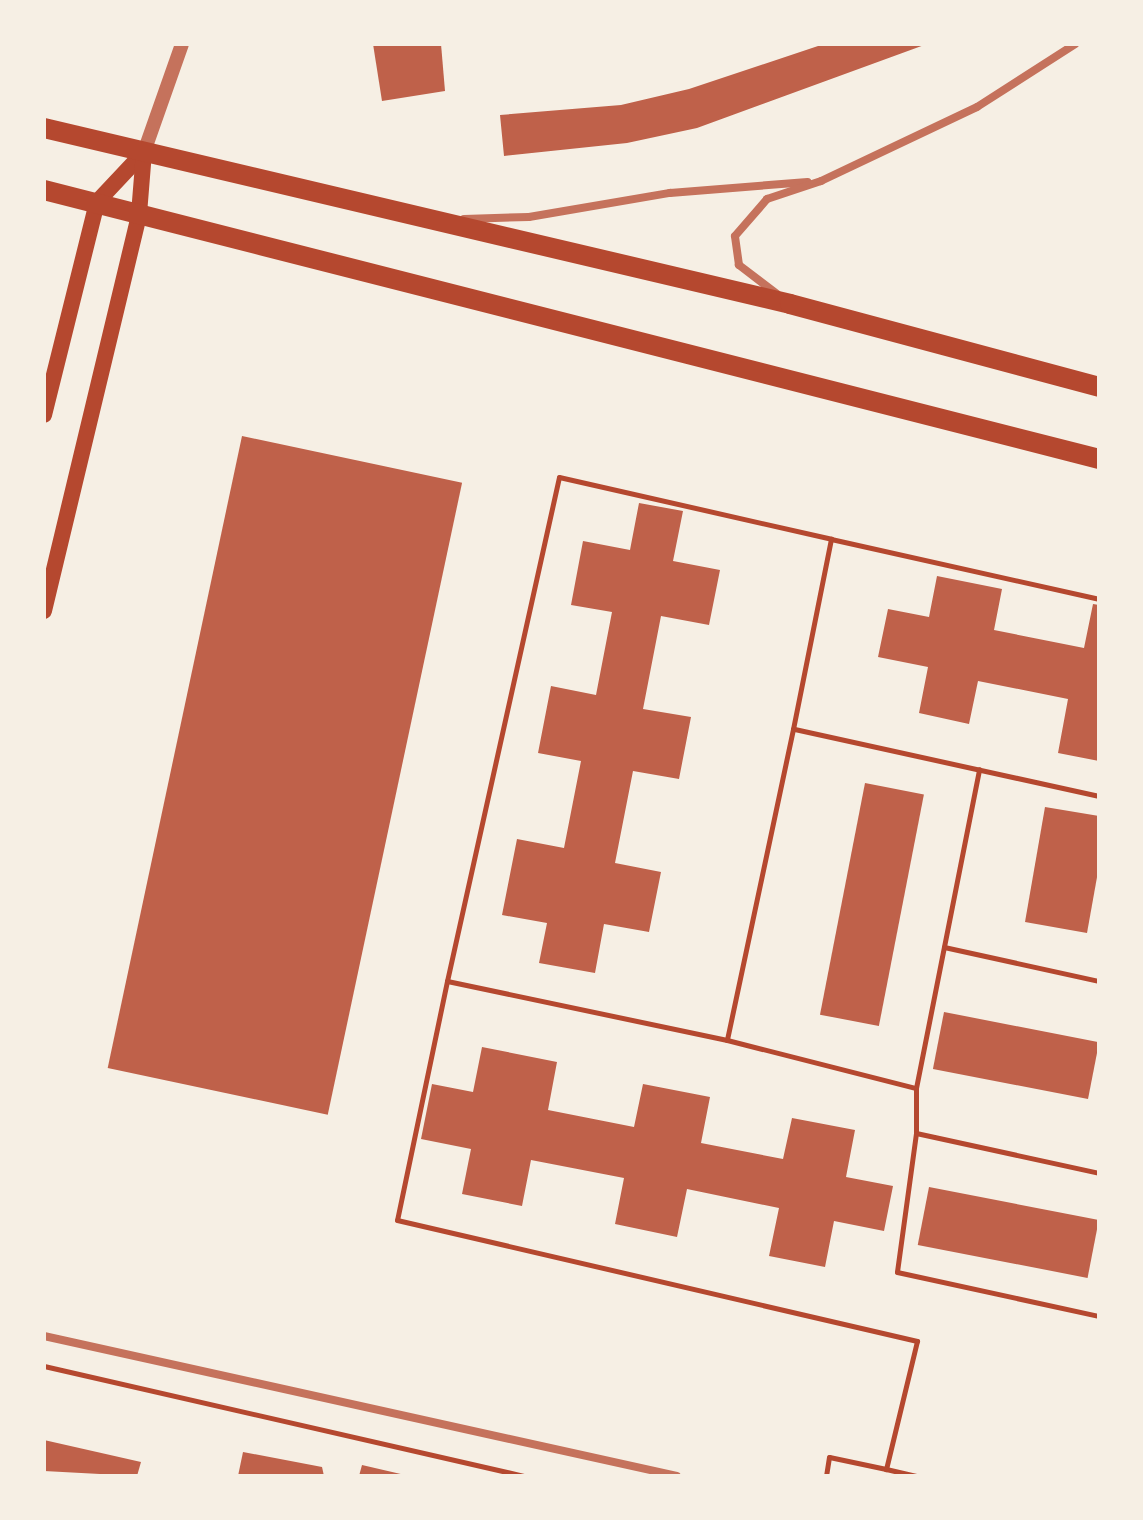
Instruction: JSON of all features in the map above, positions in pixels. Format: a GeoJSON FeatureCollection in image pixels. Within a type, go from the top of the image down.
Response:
{"type":"FeatureCollection","features":[{"type":"Feature","properties":{"kind":"main road"},"geometry":{"type":"LineString","coordinates":[[44,128],[447,220],[790,304],[1099,387]]}},
{"type":"Feature","properties":{"kind":"main road"},"geometry":{"type":"LineString","coordinates":[[44,415],[97,202],[144,152]]}},
{"type":"Feature","properties":{"kind":"main road"},"geometry":{"type":"LineString","coordinates":[[44,611],[139,214],[144,152]]}},
{"type":"Feature","properties":{"kind":"main road"},"geometry":{"type":"LineString","coordinates":[[44,190],[1099,459]]}},
{"type":"Feature","properties":{"kind":"street"},"geometry":{"type":"LineString","coordinates":[[144,152],[182,44]]}},
{"type":"Feature","properties":{"kind":"street"},"geometry":{"type":"LineString","coordinates":[[790,304],[739,265],[735,236],[767,199],[821,181],[977,107],[1075,44]]}},
{"type":"Feature","properties":{"kind":"street"},"geometry":{"type":"LineString","coordinates":[[447,220],[529,217],[670,193],[821,181]]}},
{"type":"Feature","properties":{"kind":"street"},"geometry":{"type":"LineString","coordinates":[[44,1336],[677,1476]]}},
{"type":"Feature","properties":{"kind":"path"},"geometry":{"type":"LineString","coordinates":[[886,1469],[917,1341],[397,1220],[559,477],[1099,599]]}},
{"type":"Feature","properties":{"kind":"path"},"geometry":{"type":"LineString","coordinates":[[727,1040],[831,539]]}},
{"type":"Feature","properties":{"kind":"path"},"geometry":{"type":"LineString","coordinates":[[793,729],[1099,796]]}},
{"type":"Feature","properties":{"kind":"path"},"geometry":{"type":"LineString","coordinates":[[979,769],[916,1088],[916,1133],[897,1272],[1099,1316]]}},
{"type":"Feature","properties":{"kind":"path"},"geometry":{"type":"LineString","coordinates":[[944,947],[1099,981]]}},
{"type":"Feature","properties":{"kind":"path"},"geometry":{"type":"LineString","coordinates":[[447,981],[727,1040],[916,1088]]}},
{"type":"Feature","properties":{"kind":"path"},"geometry":{"type":"LineString","coordinates":[[916,1133],[1099,1173]]}},
{"type":"Feature","properties":{"kind":"path"},"geometry":{"type":"LineString","coordinates":[[44,1366],[524,1476]]}},
{"type":"Feature","properties":{"kind":"path"},"geometry":{"type":"LineString","coordinates":[[826,1476],[829,1457],[917,1476]]}},
{"type":"Feature","properties":{"kind":"building"},"geometry":{"type":"Polygon","coordinates":[[[373,44],[441,44],[445,91],[382,101],[373,44]]]}},
{"type":"Feature","properties":{"kind":"building"},"geometry":{"type":"Polygon","coordinates":[[[824,44],[927,44],[697,128],[627,143],[504,156],[500,115],[621,105],[689,89],[824,44]]]}},
{"type":"Feature","properties":{"kind":"building"},"geometry":{"type":"Polygon","coordinates":[[[242,436],[462,483],[328,1115],[108,1068],[242,436]]]}},
{"type":"Feature","properties":{"kind":"building"},"geometry":{"type":"Polygon","coordinates":[[[639,503],[683,511],[673,561],[720,570],[709,625],[661,616],[643,709],[691,717],[679,779],[633,771],[615,863],[661,872],[649,932],[604,924],[595,973],[539,963],[547,923],[502,915],[517,839],[564,848],[581,761],[538,753],[551,686],[596,695],[612,612],[571,605],[583,541],[630,550],[639,503]]]}},
{"type":"Feature","properties":{"kind":"building"},"geometry":{"type":"Polygon","coordinates":[[[937,576],[1002,589],[994,630],[1084,648],[1093,604],[1099,605],[1099,761],[1058,753],[1068,699],[978,681],[969,724],[919,713],[928,667],[878,657],[888,609],[929,617],[937,576]]]}},
{"type":"Feature","properties":{"kind":"building"},"geometry":{"type":"Polygon","coordinates":[[[865,783],[924,794],[879,1026],[820,1015],[865,783]]]}},
{"type":"Feature","properties":{"kind":"building"},"geometry":{"type":"Polygon","coordinates":[[[1045,807],[1099,816],[1099,866],[1087,933],[1025,922],[1045,807]]]}},
{"type":"Feature","properties":{"kind":"building"},"geometry":{"type":"Polygon","coordinates":[[[944,1012],[1099,1042],[1088,1099],[933,1069],[944,1012]]]}},
{"type":"Feature","properties":{"kind":"building"},"geometry":{"type":"Polygon","coordinates":[[[482,1047],[557,1062],[548,1110],[634,1127],[643,1084],[710,1097],[701,1143],[783,1159],[792,1118],[855,1130],[846,1177],[893,1186],[884,1231],[834,1221],[825,1267],[769,1256],[779,1208],[687,1189],[677,1237],[615,1224],[624,1178],[531,1160],[522,1206],[462,1194],[471,1149],[421,1139],[432,1084],[473,1092],[482,1047]]]}},
{"type":"Feature","properties":{"kind":"building"},"geometry":{"type":"Polygon","coordinates":[[[929,1187],[1099,1220],[1088,1278],[918,1245],[929,1187]]]}},
{"type":"Feature","properties":{"kind":"building"},"geometry":{"type":"Polygon","coordinates":[[[44,1440],[141,1462],[137,1476],[44,1471],[44,1440]]]}},
{"type":"Feature","properties":{"kind":"building"},"geometry":{"type":"Polygon","coordinates":[[[243,1452],[322,1467],[324,1476],[238,1476],[243,1452]]]}},
{"type":"Feature","properties":{"kind":"building"},"geometry":{"type":"Polygon","coordinates":[[[362,1465],[405,1475],[405,1476],[359,1476],[362,1465]]]}}]}
